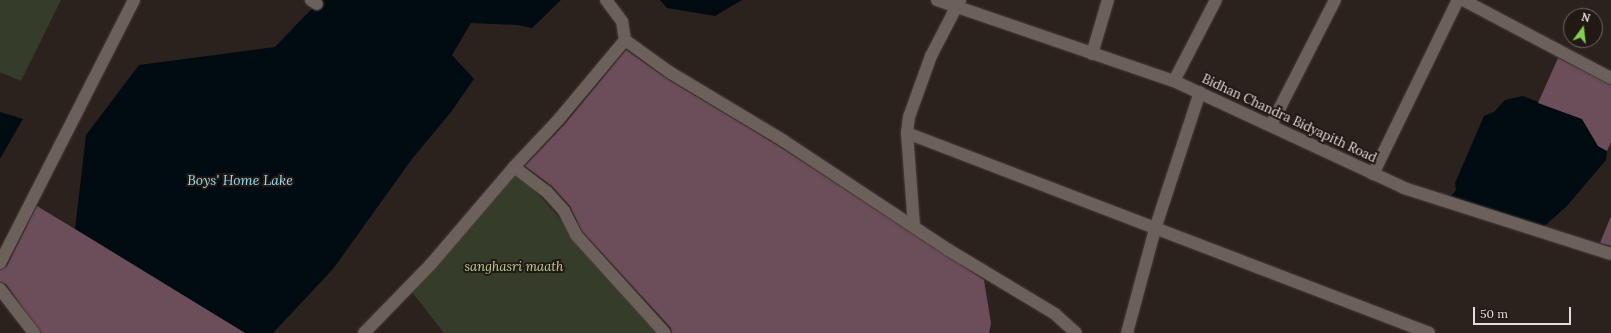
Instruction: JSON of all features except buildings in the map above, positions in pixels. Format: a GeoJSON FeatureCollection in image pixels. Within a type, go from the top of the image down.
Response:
{"type":"FeatureCollection","features":[{"type":"Feature","properties":{"kind":"street"},"geometry":{"type":"LineString","coordinates":[[0,263],[134,0]]}},
{"type":"Feature","properties":{"kind":"street"},"geometry":{"type":"LineString","coordinates":[[606,0],[622,21],[625,40],[671,73],[784,141],[914,226],[1055,314],[1076,333]]}},
{"type":"Feature","properties":{"kind":"street","name":"Bidhan Chandra Bidyapith Road"},"geometry":{"type":"LineString","coordinates":[[937,0],[958,4],[1200,92],[1374,174],[1429,197],[1611,254]]}},
{"type":"Feature","properties":{"kind":"street"},"geometry":{"type":"LineString","coordinates":[[1092,54],[1108,0]]}},
{"type":"Feature","properties":{"kind":"street"},"geometry":{"type":"LineString","coordinates":[[1174,82],[1216,0]]}},
{"type":"Feature","properties":{"kind":"street"},"geometry":{"type":"LineString","coordinates":[[1271,125],[1335,0]]}},
{"type":"Feature","properties":{"kind":"street"},"geometry":{"type":"LineString","coordinates":[[1374,174],[1458,0]]}},
{"type":"Feature","properties":{"kind":"street"},"geometry":{"type":"LineString","coordinates":[[1463,0],[1611,78]]}},
{"type":"Feature","properties":{"kind":"street"},"geometry":{"type":"LineString","coordinates":[[914,226],[907,133],[909,116],[931,56],[958,4]]}},
{"type":"Feature","properties":{"kind":"street"},"geometry":{"type":"LineString","coordinates":[[364,333],[430,264],[514,167],[564,113],[625,40]]}},
{"type":"Feature","properties":{"kind":"street"},"geometry":{"type":"LineString","coordinates":[[1127,333],[1156,229],[1200,92]]}},
{"type":"Feature","properties":{"kind":"street"},"geometry":{"type":"LineString","coordinates":[[907,133],[1429,333]]}},
{"type":"Feature","properties":{"kind":"street"},"geometry":{"type":"LineString","coordinates":[[514,167],[547,192],[564,212],[576,235],[665,333]]}},
{"type":"Feature","properties":{"kind":"street"},"geometry":{"type":"LineString","coordinates":[[0,289],[34,333]]}},
{"type":"Feature","properties":{"kind":"green space"},"geometry":{"type":"Polygon","coordinates":[[[0,0],[61,0],[21,81],[0,72],[0,0]]]}},
{"type":"Feature","properties":{"kind":"green space","name":"sanghasri maath"},"geometry":{"type":"Polygon","coordinates":[[[514,167],[662,333],[444,333],[408,287],[514,167]]]}},
{"type":"Feature","properties":{"kind":"water","name":"Boys' Home Lake"},"geometry":{"type":"Polygon","coordinates":[[[320,0],[561,0],[532,28],[518,25],[471,23],[452,55],[474,79],[451,112],[412,159],[333,269],[273,333],[245,333],[75,229],[86,135],[139,65],[275,47],[320,0]]]}},
{"type":"Feature","properties":{"kind":"water"},"geometry":{"type":"Polygon","coordinates":[[[660,0],[742,0],[715,16],[667,8],[660,0]]]}},
{"type":"Feature","properties":{"kind":"water"},"geometry":{"type":"Polygon","coordinates":[[[1523,96],[1582,119],[1598,146],[1607,151],[1606,160],[1567,206],[1539,231],[1446,202],[1456,190],[1455,183],[1484,116],[1494,112],[1505,100],[1523,96]]]}},
{"type":"Feature","properties":{"kind":"water"},"geometry":{"type":"Polygon","coordinates":[[[0,112],[23,119],[0,159],[0,112]]]}}]}
